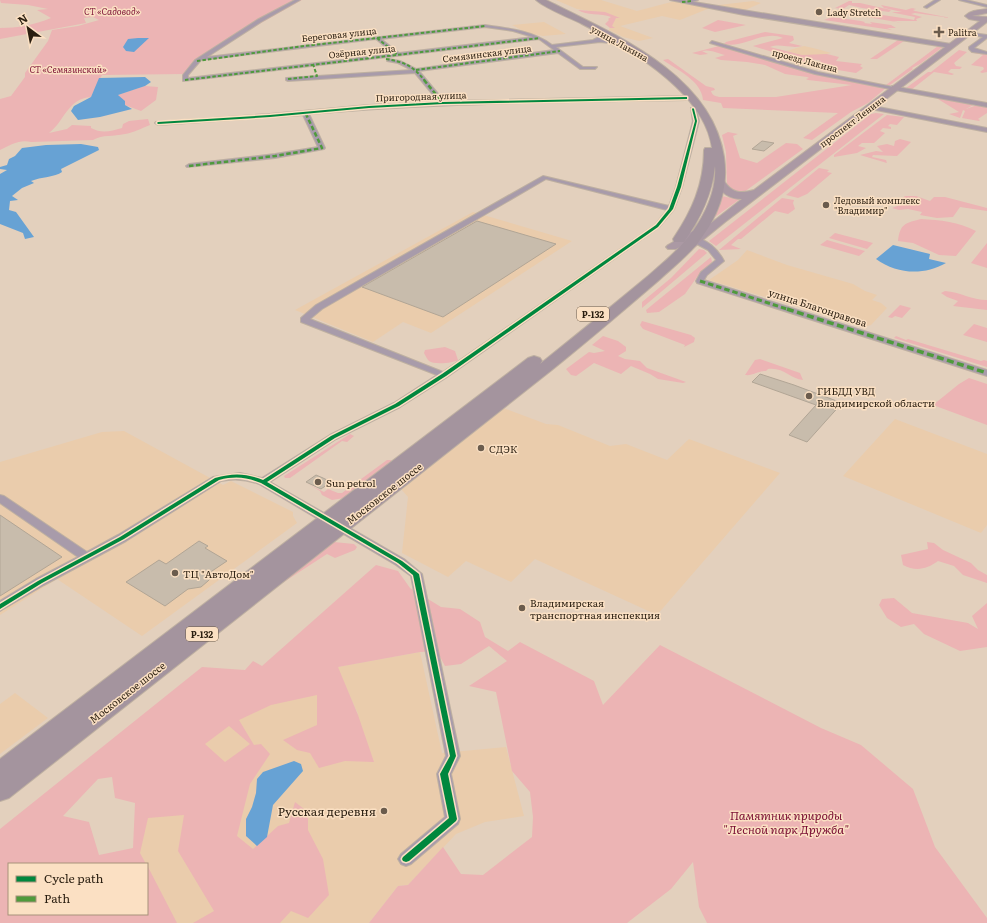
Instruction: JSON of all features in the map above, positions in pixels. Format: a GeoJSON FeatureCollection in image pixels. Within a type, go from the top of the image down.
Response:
{"type":"FeatureCollection","features":[{"type":"Feature","properties":{"kind":"highway","name":"улица Лакина"},"geometry":{"type":"LineString","coordinates":[[535,0],[625,48],[660,72],[686,98],[693,108],[701,122],[709,151],[708,177],[700,202],[682,236],[697,234],[714,203],[720,183],[721,169],[719,147],[712,127],[702,109],[671,76],[641,53],[540,0]]}},
{"type":"Feature","properties":{"kind":"highway","name":"Московское шоссе"},"geometry":{"type":"LineString","coordinates":[[0,773],[334,523],[495,408],[609,317],[697,234]]}},
{"type":"Feature","properties":{"kind":"highway","name":"Московское шоссе"},"geometry":{"type":"LineString","coordinates":[[0,790],[334,523]]}},
{"type":"Feature","properties":{"kind":"main road"},"geometry":{"type":"LineString","coordinates":[[986,20],[971,18],[968,16],[972,13],[987,11]]}},
{"type":"Feature","properties":{"kind":"main road","name":"проспект Ленина"},"geometry":{"type":"LineString","coordinates":[[697,234],[758,192],[986,20]]}},
{"type":"Feature","properties":{"kind":"main road"},"geometry":{"type":"LineString","coordinates":[[720,183],[725,191],[734,196],[746,196],[758,192]]}},
{"type":"Feature","properties":{"kind":"main road"},"geometry":{"type":"LineString","coordinates":[[694,213],[697,234]]}},
{"type":"Feature","properties":{"kind":"main road"},"geometry":{"type":"LineString","coordinates":[[694,213],[698,219],[697,234]]}},
{"type":"Feature","properties":{"kind":"street"},"geometry":{"type":"LineString","coordinates":[[196,61],[259,21],[298,0]]}},
{"type":"Feature","properties":{"kind":"street"},"geometry":{"type":"LineString","coordinates":[[673,0],[738,12],[951,46]]}},
{"type":"Feature","properties":{"kind":"street"},"geometry":{"type":"LineString","coordinates":[[926,7],[938,0]]}},
{"type":"Feature","properties":{"kind":"street"},"geometry":{"type":"LineString","coordinates":[[961,0],[987,6]]}},
{"type":"Feature","properties":{"kind":"street","name":"Береговая улица"},"geometry":{"type":"LineString","coordinates":[[196,61],[228,54],[275,51],[304,46],[484,26],[513,30],[540,38],[582,68],[595,68]]}},
{"type":"Feature","properties":{"kind":"street"},"geometry":{"type":"LineString","coordinates":[[589,42],[602,38],[593,30]]}},
{"type":"Feature","properties":{"kind":"street"},"geometry":{"type":"LineString","coordinates":[[968,33],[987,36],[971,48],[974,51],[987,53]]}},
{"type":"Feature","properties":{"kind":"street"},"geometry":{"type":"LineString","coordinates":[[377,38],[398,55]]}},
{"type":"Feature","properties":{"kind":"street","name":"Озёрная улица"},"geometry":{"type":"LineString","coordinates":[[196,61],[186,75],[185,80],[206,79],[313,64],[381,58],[540,38]]}},
{"type":"Feature","properties":{"kind":"street"},"geometry":{"type":"LineString","coordinates":[[552,46],[589,42],[611,42],[625,48]]}},
{"type":"Feature","properties":{"kind":"street","name":"проезд Лакина"},"geometry":{"type":"LineString","coordinates":[[712,42],[805,70],[895,88]]}},
{"type":"Feature","properties":{"kind":"street","name":"Семязинская улица"},"geometry":{"type":"LineString","coordinates":[[288,79],[317,76],[386,75],[560,52]]}},
{"type":"Feature","properties":{"kind":"street"},"geometry":{"type":"LineString","coordinates":[[381,58],[401,61],[416,70],[443,103]]}},
{"type":"Feature","properties":{"kind":"street"},"geometry":{"type":"LineString","coordinates":[[313,64],[317,76]]}},
{"type":"Feature","properties":{"kind":"street"},"geometry":{"type":"LineString","coordinates":[[895,88],[987,105]]}},
{"type":"Feature","properties":{"kind":"street","name":"Пригородная улица"},"geometry":{"type":"LineString","coordinates":[[158,123],[369,106],[686,98]]}},
{"type":"Feature","properties":{"kind":"street"},"geometry":{"type":"LineString","coordinates":[[871,107],[984,130]]}},
{"type":"Feature","properties":{"kind":"street"},"geometry":{"type":"LineString","coordinates":[[263,482],[333,437],[397,405],[444,376],[661,222],[671,209],[679,187],[696,122],[693,108]]}},
{"type":"Feature","properties":{"kind":"street"},"geometry":{"type":"LineString","coordinates":[[189,166],[275,156],[322,148],[305,112]]}},
{"type":"Feature","properties":{"kind":"street"},"geometry":{"type":"LineString","coordinates":[[444,376],[304,320],[318,308],[545,177],[671,209]]}},
{"type":"Feature","properties":{"kind":"street","name":"улица Благонравова"},"geometry":{"type":"LineString","coordinates":[[697,234],[704,243],[714,251],[720,261],[704,274],[700,280],[987,373]]}},
{"type":"Feature","properties":{"kind":"street"},"geometry":{"type":"LineString","coordinates":[[0,607],[40,582],[122,538],[217,479],[232,475],[249,476],[263,482],[400,562],[416,574],[453,756],[444,774],[453,819],[406,859]]}},
{"type":"Feature","properties":{"kind":"street"},"geometry":{"type":"LineString","coordinates":[[0,498],[86,557]]}},
{"type":"Feature","properties":{"kind":"shaded area"},"geometry":{"type":"Polygon","coordinates":[[[556,0],[601,0],[637,11],[675,1],[710,8],[680,20],[662,16],[620,26],[653,38],[639,41],[623,37],[609,30],[614,16],[577,9],[556,0]]]}},
{"type":"Feature","properties":{"kind":"shaded area"},"geometry":{"type":"Polygon","coordinates":[[[753,1],[761,3],[743,11],[710,6],[753,1]]]}},
{"type":"Feature","properties":{"kind":"shaded area"},"geometry":{"type":"Polygon","coordinates":[[[544,22],[566,34],[543,36],[527,33],[512,25],[544,22]]]}},
{"type":"Feature","properties":{"kind":"shaded area"},"geometry":{"type":"Polygon","coordinates":[[[804,46],[831,53],[802,56],[786,51],[804,46]]]}},
{"type":"Feature","properties":{"kind":"shaded area"},"geometry":{"type":"Polygon","coordinates":[[[473,212],[572,241],[431,333],[403,322],[373,342],[295,310],[473,212]]]}},
{"type":"Feature","properties":{"kind":"shaded area"},"geometry":{"type":"Polygon","coordinates":[[[747,250],[787,265],[853,284],[865,291],[877,295],[872,300],[881,303],[887,308],[871,325],[864,327],[709,280],[738,260],[747,250]]]}},
{"type":"Feature","properties":{"kind":"shaded area"},"geometry":{"type":"Polygon","coordinates":[[[503,408],[546,424],[558,425],[610,446],[626,444],[667,460],[689,439],[780,473],[657,615],[535,559],[511,582],[466,561],[448,577],[402,553],[408,497],[401,489],[503,408]]]}},
{"type":"Feature","properties":{"kind":"shaded area"},"geometry":{"type":"Polygon","coordinates":[[[895,419],[987,454],[987,525],[981,533],[843,476],[895,419]]]}},
{"type":"Feature","properties":{"kind":"shaded area"},"geometry":{"type":"Polygon","coordinates":[[[124,431],[223,485],[231,481],[293,512],[293,516],[297,523],[142,636],[57,579],[0,615],[0,462],[102,432],[124,431]]]}},
{"type":"Feature","properties":{"kind":"shaded area"},"geometry":{"type":"Polygon","coordinates":[[[420,652],[442,753],[506,747],[524,816],[485,822],[456,834],[408,885],[398,886],[369,923],[138,923],[146,915],[148,915],[148,863],[132,863],[142,812],[192,750],[231,718],[275,699],[317,692],[358,714],[337,667],[420,652]]]}},
{"type":"Feature","properties":{"kind":"shaded area"},"geometry":{"type":"Polygon","coordinates":[[[15,693],[48,718],[0,754],[0,704],[15,693]]]}},
{"type":"Feature","properties":{"kind":"green space","name":"СТ «Семязинский»"},"geometry":{"type":"Polygon","coordinates":[[[0,0],[302,0],[195,60],[185,74],[102,75],[91,97],[83,98],[72,106],[49,133],[67,129],[72,125],[91,126],[91,128],[95,130],[110,131],[122,128],[123,124],[129,121],[148,119],[150,125],[134,132],[101,137],[93,140],[23,141],[0,150],[0,99],[11,96],[25,77],[25,73],[48,41],[52,30],[78,26],[99,20],[93,17],[84,18],[86,23],[0,39],[0,28],[26,26],[51,18],[37,10],[48,9],[28,5],[1,3],[0,0]]]}},
{"type":"Feature","properties":{"kind":"green space"},"geometry":{"type":"Polygon","coordinates":[[[852,1],[852,3],[860,3],[891,10],[889,12],[849,5],[843,9],[835,8],[852,1]]]}},
{"type":"Feature","properties":{"kind":"green space"},"geometry":{"type":"Polygon","coordinates":[[[881,5],[906,10],[912,8],[916,9],[913,10],[915,11],[951,18],[915,13],[911,14],[922,17],[916,19],[917,21],[893,21],[902,23],[850,14],[857,14],[849,12],[843,14],[840,13],[844,10],[849,10],[914,20],[915,17],[892,12],[902,12],[884,8],[881,5]]]}},
{"type":"Feature","properties":{"kind":"green space"},"geometry":{"type":"Polygon","coordinates":[[[578,10],[605,12],[620,18],[616,18],[612,26],[615,28],[610,28],[605,24],[611,17],[585,13],[578,10]]]}},
{"type":"Feature","properties":{"kind":"green space"},"geometry":{"type":"Polygon","coordinates":[[[832,17],[865,22],[864,23],[872,24],[870,22],[891,25],[896,28],[887,28],[892,30],[824,20],[832,17]]]}},
{"type":"Feature","properties":{"kind":"green space"},"geometry":{"type":"Polygon","coordinates":[[[718,20],[746,25],[715,32],[702,28],[718,20]]]}},
{"type":"Feature","properties":{"kind":"green space"},"geometry":{"type":"Polygon","coordinates":[[[765,32],[793,36],[794,40],[789,43],[802,46],[770,47],[802,55],[827,54],[839,57],[836,61],[862,64],[860,66],[863,68],[856,73],[826,68],[813,64],[821,61],[819,60],[805,59],[808,62],[805,62],[753,46],[783,38],[776,36],[761,37],[739,44],[724,44],[726,42],[765,32]]]}},
{"type":"Feature","properties":{"kind":"green space"},"geometry":{"type":"Polygon","coordinates":[[[898,40],[904,41],[877,59],[870,59],[898,40]]]}},
{"type":"Feature","properties":{"kind":"green space"},"geometry":{"type":"Polygon","coordinates":[[[719,46],[812,73],[886,88],[868,103],[851,112],[812,140],[803,138],[838,113],[723,108],[721,103],[703,100],[698,87],[688,76],[663,60],[668,59],[706,86],[714,88],[715,90],[711,92],[719,97],[776,97],[852,85],[808,80],[806,79],[809,78],[807,77],[785,74],[765,65],[721,60],[715,58],[725,55],[711,51],[702,51],[708,54],[700,55],[692,53],[719,46]]]}},
{"type":"Feature","properties":{"kind":"green space"},"geometry":{"type":"Polygon","coordinates":[[[938,46],[943,47],[890,85],[886,85],[938,46]]]}},
{"type":"Feature","properties":{"kind":"green space"},"geometry":{"type":"Polygon","coordinates":[[[959,50],[967,52],[954,63],[956,66],[962,67],[960,69],[951,69],[948,72],[954,74],[934,72],[911,90],[906,88],[928,72],[931,72],[959,50]]]}},
{"type":"Feature","properties":{"kind":"green space"},"geometry":{"type":"Polygon","coordinates":[[[974,53],[987,53],[987,72],[980,72],[984,69],[983,67],[971,65],[983,55],[974,53]]]}},
{"type":"Feature","properties":{"kind":"green space"},"geometry":{"type":"Polygon","coordinates":[[[145,86],[158,87],[156,100],[141,111],[125,105],[117,95],[145,86]]]}},
{"type":"Feature","properties":{"kind":"green space"},"geometry":{"type":"Polygon","coordinates":[[[933,96],[975,104],[966,109],[977,105],[987,107],[987,113],[978,119],[980,120],[979,121],[962,118],[965,111],[963,110],[960,118],[949,114],[959,112],[933,96]]]}},
{"type":"Feature","properties":{"kind":"green space"},"geometry":{"type":"Polygon","coordinates":[[[871,114],[884,114],[716,246],[709,241],[871,114]]]}},
{"type":"Feature","properties":{"kind":"green space"},"geometry":{"type":"Polygon","coordinates":[[[887,115],[904,117],[897,125],[890,124],[888,126],[891,127],[891,129],[883,128],[880,131],[885,133],[874,143],[862,143],[858,146],[866,148],[857,153],[834,157],[834,155],[887,115]]]}},
{"type":"Feature","properties":{"kind":"green space"},"geometry":{"type":"Polygon","coordinates":[[[728,132],[738,134],[733,136],[740,158],[757,163],[786,143],[797,144],[803,149],[740,195],[727,187],[726,152],[722,135],[728,132]]]}},
{"type":"Feature","properties":{"kind":"green space"},"geometry":{"type":"Polygon","coordinates":[[[900,139],[911,142],[897,156],[873,155],[872,157],[886,160],[887,163],[860,155],[876,151],[883,152],[877,146],[887,144],[894,146],[895,141],[900,139]]]}},
{"type":"Feature","properties":{"kind":"green space"},"geometry":{"type":"Polygon","coordinates":[[[819,168],[829,170],[827,172],[832,173],[807,194],[798,198],[786,195],[819,168]]]}},
{"type":"Feature","properties":{"kind":"green space"},"geometry":{"type":"Polygon","coordinates":[[[722,196],[740,199],[715,217],[722,196]]]}},
{"type":"Feature","properties":{"kind":"green space"},"geometry":{"type":"Polygon","coordinates":[[[905,196],[916,196],[930,201],[934,197],[945,197],[987,208],[987,211],[960,207],[953,217],[937,218],[920,215],[922,212],[892,208],[900,205],[897,202],[905,196]]]}},
{"type":"Feature","properties":{"kind":"green space"},"geometry":{"type":"Polygon","coordinates":[[[782,198],[794,200],[793,203],[795,209],[788,214],[775,211],[741,239],[738,239],[731,245],[741,249],[719,250],[782,198]]]}},
{"type":"Feature","properties":{"kind":"green space"},"geometry":{"type":"Polygon","coordinates":[[[921,219],[963,225],[976,231],[956,256],[939,255],[913,243],[898,241],[900,231],[904,225],[921,219]]]}},
{"type":"Feature","properties":{"kind":"green space"},"geometry":{"type":"Polygon","coordinates":[[[835,233],[873,243],[867,249],[829,238],[835,233]]]}},
{"type":"Feature","properties":{"kind":"green space"},"geometry":{"type":"Polygon","coordinates":[[[827,240],[865,251],[859,256],[820,245],[827,240]]]}},
{"type":"Feature","properties":{"kind":"green space"},"geometry":{"type":"Polygon","coordinates":[[[987,243],[987,268],[971,263],[987,243]]]}},
{"type":"Feature","properties":{"kind":"green space"},"geometry":{"type":"Polygon","coordinates":[[[699,249],[704,250],[707,253],[642,308],[642,302],[671,278],[699,249]]]}},
{"type":"Feature","properties":{"kind":"green space"},"geometry":{"type":"Polygon","coordinates":[[[711,257],[712,262],[697,277],[685,294],[659,312],[647,313],[646,310],[711,257]]]}},
{"type":"Feature","properties":{"kind":"green space"},"geometry":{"type":"Polygon","coordinates":[[[945,291],[976,299],[987,300],[987,310],[953,306],[958,301],[941,293],[945,291]]]}},
{"type":"Feature","properties":{"kind":"green space"},"geometry":{"type":"Polygon","coordinates":[[[900,305],[911,308],[902,318],[895,316],[892,318],[888,317],[900,305]]]}},
{"type":"Feature","properties":{"kind":"green space"},"geometry":{"type":"Polygon","coordinates":[[[642,321],[691,335],[695,338],[694,342],[684,347],[685,345],[643,329],[640,325],[642,321]]]}},
{"type":"Feature","properties":{"kind":"green space"},"geometry":{"type":"Polygon","coordinates":[[[974,324],[987,328],[987,342],[963,335],[974,324]]]}},
{"type":"Feature","properties":{"kind":"green space"},"geometry":{"type":"Polygon","coordinates":[[[603,336],[618,341],[626,347],[626,351],[618,356],[625,359],[640,361],[647,368],[686,382],[683,383],[658,379],[631,366],[621,374],[594,363],[576,376],[571,375],[566,369],[589,352],[594,353],[605,351],[592,345],[603,336]]]}},
{"type":"Feature","properties":{"kind":"green space"},"geometry":{"type":"Polygon","coordinates":[[[896,336],[981,361],[987,361],[987,367],[894,338],[896,336]]]}},
{"type":"Feature","properties":{"kind":"green space"},"geometry":{"type":"Polygon","coordinates":[[[445,347],[455,351],[458,360],[452,362],[435,363],[429,361],[424,353],[425,350],[445,347]]]}},
{"type":"Feature","properties":{"kind":"green space"},"geometry":{"type":"Polygon","coordinates":[[[760,359],[800,373],[803,380],[794,378],[783,371],[774,369],[768,369],[766,371],[751,375],[745,375],[755,360],[760,359]]]}},
{"type":"Feature","properties":{"kind":"green space"},"geometry":{"type":"Polygon","coordinates":[[[969,378],[987,384],[987,425],[933,405],[959,384],[969,378]]]}},
{"type":"Feature","properties":{"kind":"green space"},"geometry":{"type":"Polygon","coordinates":[[[350,434],[354,436],[347,442],[342,441],[290,478],[285,478],[284,476],[350,434]]]}},
{"type":"Feature","properties":{"kind":"green space"},"geometry":{"type":"Polygon","coordinates":[[[387,460],[391,460],[392,462],[344,498],[332,500],[322,495],[320,491],[308,484],[324,492],[328,489],[342,493],[387,460]]]}},
{"type":"Feature","properties":{"kind":"green space"},"geometry":{"type":"Polygon","coordinates":[[[334,542],[354,544],[357,547],[355,550],[335,558],[327,554],[267,593],[326,544],[334,542]]]}},
{"type":"Feature","properties":{"kind":"green space"},"geometry":{"type":"Polygon","coordinates":[[[927,542],[934,543],[943,550],[971,563],[978,570],[987,575],[987,583],[963,575],[954,566],[938,561],[926,568],[921,569],[903,565],[901,555],[928,549],[927,542]]]}},
{"type":"Feature","properties":{"kind":"green space","name":"Памятник природы \"Лесной парк Дружба\""},"geometry":{"type":"Polygon","coordinates":[[[376,565],[398,571],[410,588],[441,607],[460,609],[480,622],[485,637],[508,651],[520,642],[594,681],[603,705],[660,645],[821,728],[861,745],[913,789],[935,847],[987,918],[987,923],[707,923],[699,907],[693,862],[671,889],[627,923],[369,923],[398,886],[408,885],[443,847],[461,874],[483,875],[532,837],[533,817],[530,792],[512,771],[496,692],[469,686],[507,661],[489,646],[461,664],[445,666],[437,651],[420,652],[338,667],[358,715],[374,762],[345,761],[319,768],[310,753],[297,750],[283,740],[317,725],[317,695],[271,705],[239,720],[254,745],[261,744],[270,754],[250,784],[237,836],[253,849],[278,826],[289,823],[295,802],[308,812],[308,830],[323,859],[329,895],[308,918],[291,911],[280,923],[193,923],[214,911],[178,851],[184,815],[148,818],[140,853],[145,863],[8,863],[8,915],[148,915],[148,867],[177,923],[0,923],[0,829],[202,667],[245,670],[253,661],[262,666],[376,565]],[[229,726],[205,744],[225,762],[250,744],[229,726]],[[112,777],[98,779],[63,816],[89,822],[99,855],[133,848],[135,803],[115,798],[112,777]]]}},
{"type":"Feature","properties":{"kind":"green space"},"geometry":{"type":"Polygon","coordinates":[[[894,598],[912,613],[968,623],[978,629],[972,616],[987,603],[987,647],[960,651],[924,634],[914,624],[901,627],[887,618],[879,605],[882,599],[894,598]]]}},
{"type":"Feature","properties":{"kind":"water"},"geometry":{"type":"Polygon","coordinates":[[[149,38],[134,52],[126,51],[123,47],[128,39],[149,38]]]}},
{"type":"Feature","properties":{"kind":"water"},"geometry":{"type":"Polygon","coordinates":[[[145,77],[151,82],[145,86],[118,95],[125,101],[125,105],[132,109],[100,117],[78,120],[71,111],[74,106],[91,97],[99,78],[145,77]]]}},
{"type":"Feature","properties":{"kind":"water"},"geometry":{"type":"Polygon","coordinates":[[[81,144],[98,147],[99,150],[61,169],[62,172],[59,174],[31,181],[34,183],[22,188],[12,196],[18,200],[10,201],[9,210],[16,212],[34,237],[25,239],[23,233],[0,224],[0,174],[7,170],[0,169],[0,167],[7,165],[9,159],[15,156],[22,148],[46,145],[81,144]]]}},
{"type":"Feature","properties":{"kind":"water"},"geometry":{"type":"Polygon","coordinates":[[[893,245],[930,254],[929,259],[946,263],[928,270],[910,272],[893,268],[876,259],[893,245]]]}},
{"type":"Feature","properties":{"kind":"water"},"geometry":{"type":"Polygon","coordinates":[[[294,761],[301,764],[303,771],[273,805],[267,837],[257,846],[246,836],[246,819],[252,807],[256,793],[257,779],[263,772],[294,761]]]}},
{"type":"Feature","properties":{"kind":"building"},"geometry":{"type":"Polygon","coordinates":[[[762,141],[774,143],[764,151],[752,149],[762,141]]]}},
{"type":"Feature","properties":{"kind":"building"},"geometry":{"type":"Polygon","coordinates":[[[477,221],[556,244],[443,317],[362,287],[477,221]]]}},
{"type":"Feature","properties":{"kind":"building","name":"ГИБДД УВД Владимирской области"},"geometry":{"type":"Polygon","coordinates":[[[760,374],[842,403],[807,442],[789,435],[816,405],[752,382],[760,374]]]}},
{"type":"Feature","properties":{"kind":"building","name":"Sun petrol"},"geometry":{"type":"Polygon","coordinates":[[[316,475],[331,482],[321,489],[306,482],[316,475]]]}},
{"type":"Feature","properties":{"kind":"building"},"geometry":{"type":"Polygon","coordinates":[[[0,515],[62,557],[0,596],[0,515]]]}},
{"type":"Feature","properties":{"kind":"building","name":"ТЦ \"АвтоДом\""},"geometry":{"type":"Polygon","coordinates":[[[199,541],[208,546],[205,548],[227,561],[212,571],[211,578],[201,587],[188,589],[165,606],[126,582],[159,560],[166,564],[199,541]]]}},
{"type":"Feature","properties":{"kind":"marked path"},"geometry":{"type":"LineString","coordinates":[[682,2],[692,1]]}},
{"type":"Feature","properties":{"kind":"marked path"},"geometry":{"type":"LineString","coordinates":[[197,61],[223,56],[277,51],[304,46],[485,26]]}},
{"type":"Feature","properties":{"kind":"marked path"},"geometry":{"type":"LineString","coordinates":[[377,38],[398,55]]}},
{"type":"Feature","properties":{"kind":"marked path"},"geometry":{"type":"LineString","coordinates":[[185,80],[540,38]]}},
{"type":"Feature","properties":{"kind":"marked path"},"geometry":{"type":"LineString","coordinates":[[416,70],[560,51]]}},
{"type":"Feature","properties":{"kind":"marked path"},"geometry":{"type":"LineString","coordinates":[[386,59],[401,61],[416,70],[443,103]]}},
{"type":"Feature","properties":{"kind":"marked path"},"geometry":{"type":"LineString","coordinates":[[288,79],[317,76],[313,64]]}},
{"type":"Feature","properties":{"kind":"marked path"},"geometry":{"type":"LineString","coordinates":[[189,166],[275,156],[322,148],[305,112]]}},
{"type":"Feature","properties":{"kind":"marked path"},"geometry":{"type":"LineString","coordinates":[[700,281],[987,373]]}},
{"type":"Feature","properties":{"kind":"cycle path"},"geometry":{"type":"LineString","coordinates":[[158,123],[443,103],[686,98]]}},
{"type":"Feature","properties":{"kind":"cycle path"},"geometry":{"type":"LineString","coordinates":[[263,482],[333,437],[397,405],[444,375],[657,226],[671,209],[679,187],[696,121],[693,109]]}},
{"type":"Feature","properties":{"kind":"cycle path"},"geometry":{"type":"LineString","coordinates":[[0,607],[40,582],[122,538],[217,479],[230,476],[246,476],[263,482],[400,562],[416,574],[453,756],[444,774],[453,819],[406,859]]}},
{"type":"Feature","properties":{"kind":"place","name":"Lady Stretch"},"geometry":{"type":"Point","coordinates":[819,12]}},
{"type":"Feature","properties":{"kind":"place","name":"Palitra"},"geometry":{"type":"Point","coordinates":[939,32]}},
{"type":"Feature","properties":{"kind":"place","name":"Ледовый комплекс \"Владимир\""},"geometry":{"type":"Point","coordinates":[826,205]}},
{"type":"Feature","properties":{"kind":"place","name":"ГИБДД УВД Владимирской области"},"geometry":{"type":"Point","coordinates":[809,396]}},
{"type":"Feature","properties":{"kind":"place","name":"СДЭК"},"geometry":{"type":"Point","coordinates":[481,448]}},
{"type":"Feature","properties":{"kind":"place","name":"Sun petrol"},"geometry":{"type":"Point","coordinates":[318,482]}},
{"type":"Feature","properties":{"kind":"place","name":"ТЦ \"АвтоДом\""},"geometry":{"type":"Point","coordinates":[175,573]}},
{"type":"Feature","properties":{"kind":"place","name":"Владимирская транспортная инспекция"},"geometry":{"type":"Point","coordinates":[522,608]}},
{"type":"Feature","properties":{"kind":"place","name":"Русская деревня"},"geometry":{"type":"Point","coordinates":[384,811]}},
{"type":"Feature","properties":{"kind":"park label","name":"СТ «Садовод»"},"geometry":{"type":"Point","coordinates":[112,11]}}]}
